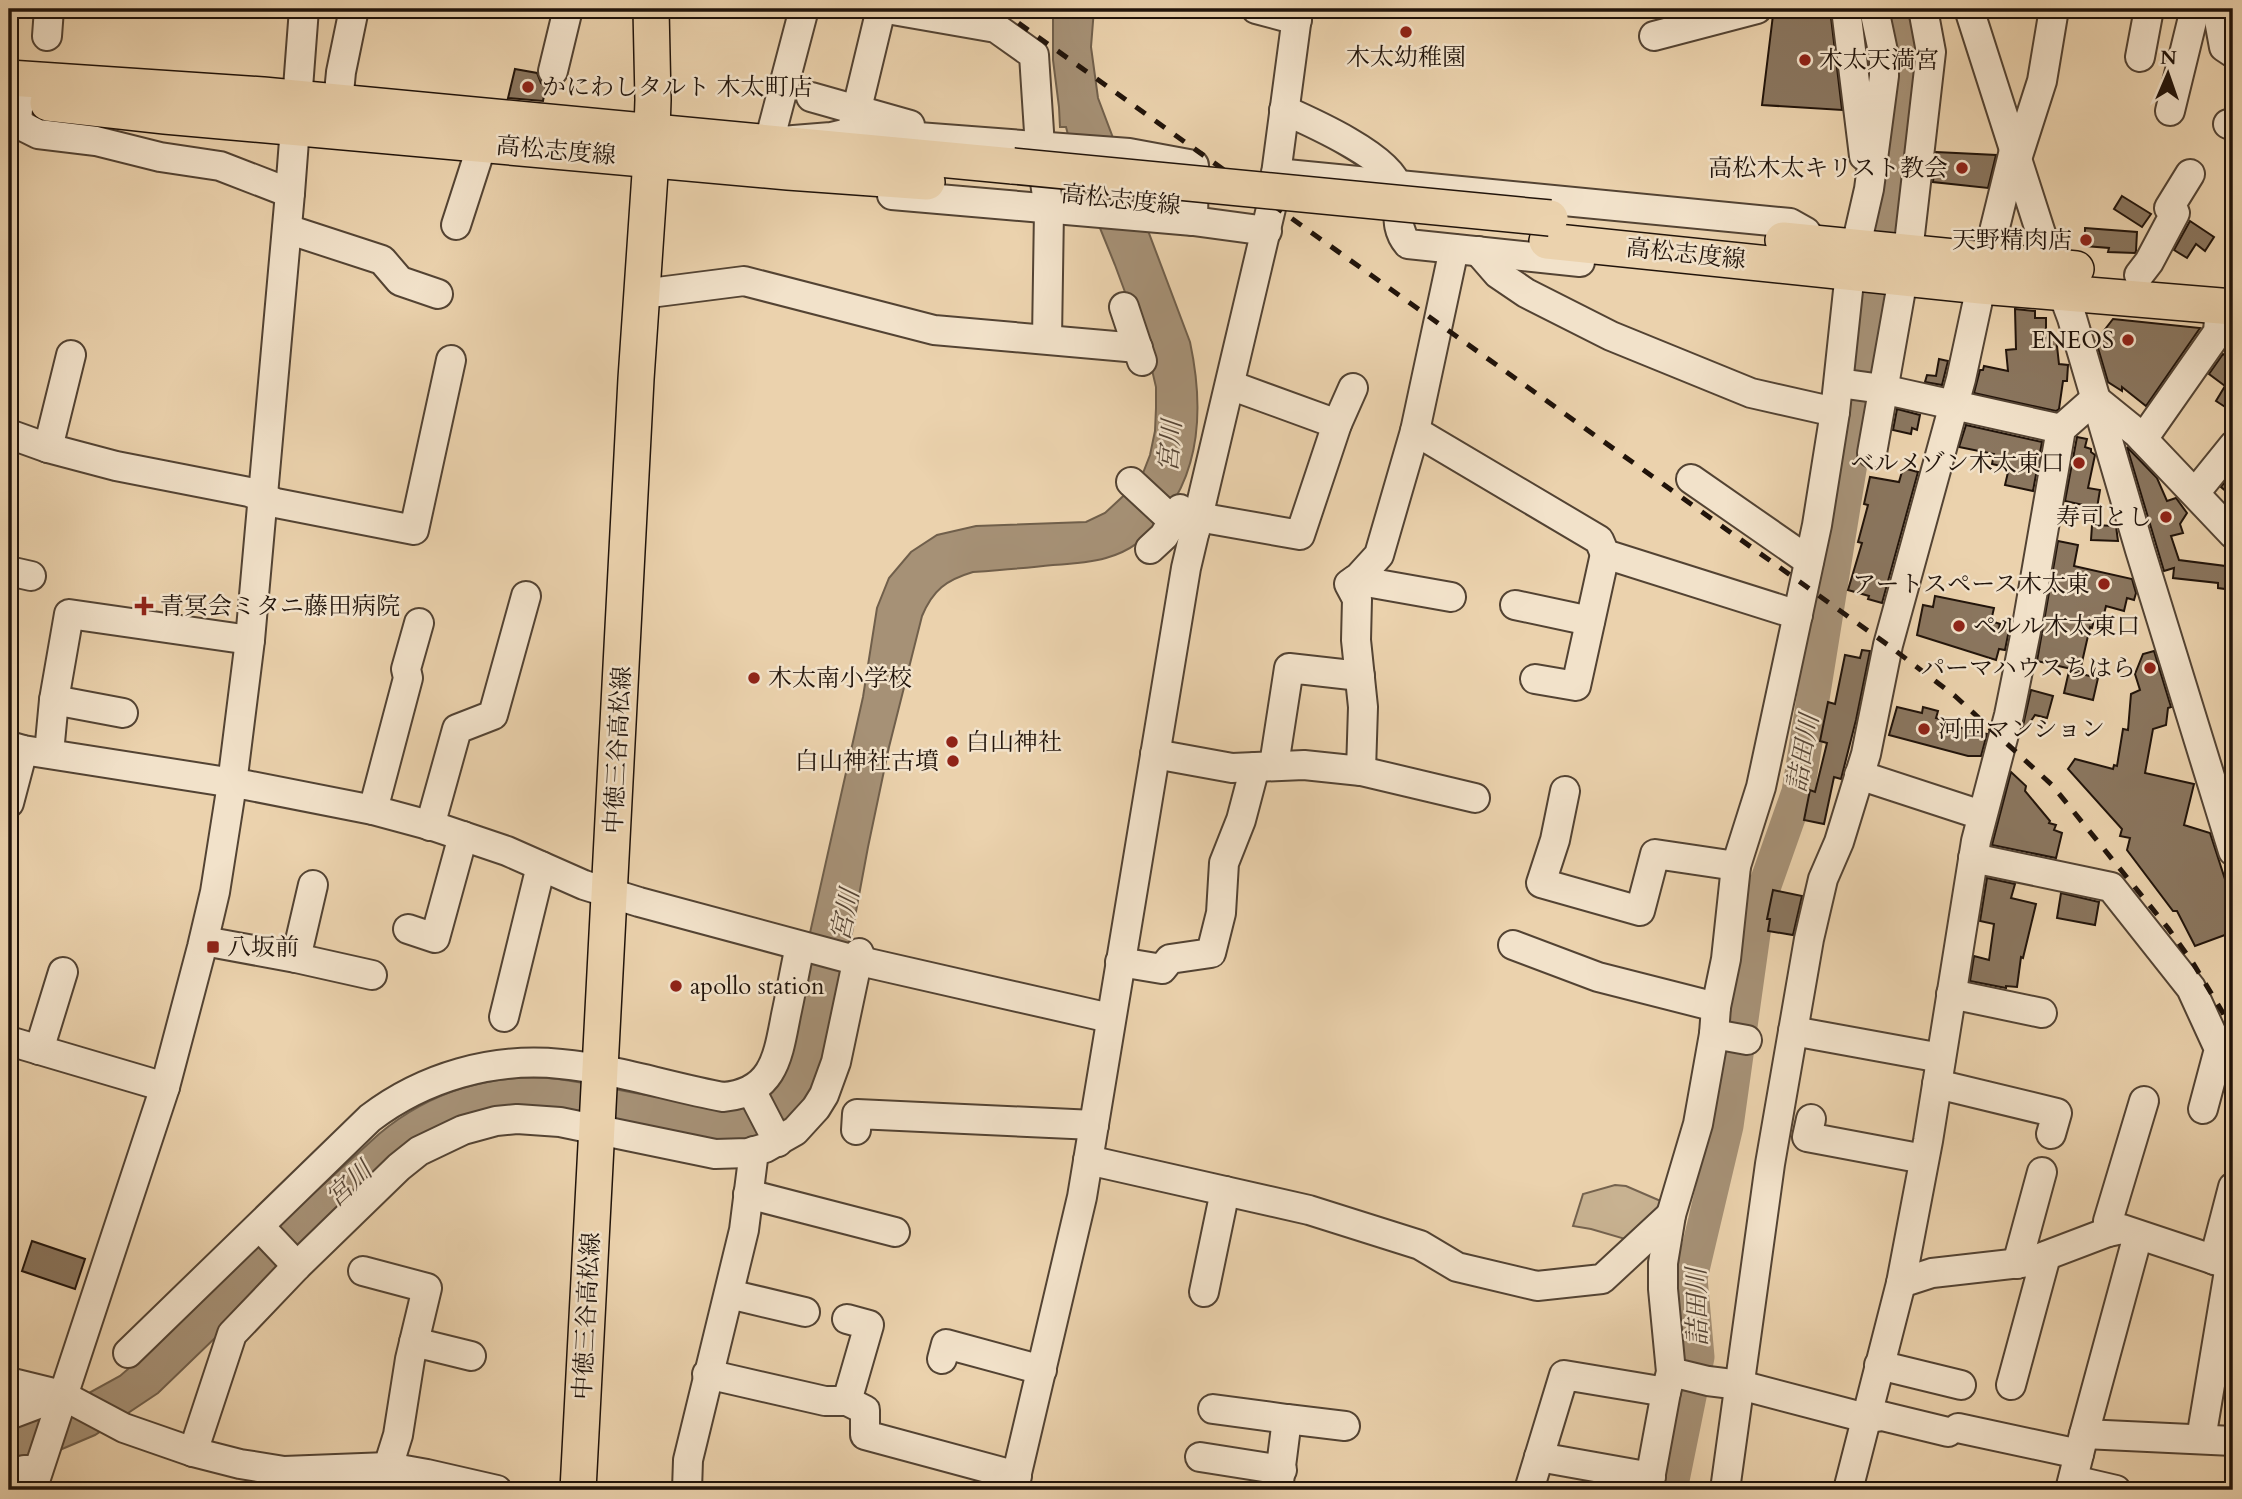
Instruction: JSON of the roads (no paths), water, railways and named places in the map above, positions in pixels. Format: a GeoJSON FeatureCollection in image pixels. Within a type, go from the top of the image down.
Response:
{"type":"FeatureCollection","features":[{"type":"Feature","properties":{"kind":"main road","name":"中徳三谷高松線"},"geometry":{"type":"LineString","coordinates":[[578,1490],[651,145],[651,9]]}},
{"type":"Feature","properties":{"kind":"main road","name":"高松志度線"},"geometry":{"type":"LineString","coordinates":[[12,92],[165,116],[296,113],[479,144],[651,145],[769,142],[1031,163],[1548,229],[2229,299]]}},
{"type":"Feature","properties":{"kind":"main road","name":"高松志度線"},"geometry":{"type":"LineString","coordinates":[[296,113],[338,103],[651,145],[788,172],[1031,163]]}},
{"type":"Feature","properties":{"kind":"main road","name":"高松志度線"},"geometry":{"type":"LineString","coordinates":[[2058,280],[2139,275],[2229,299]]}},
{"type":"Feature","properties":{"kind":"street"},"geometry":{"type":"LineString","coordinates":[[9,1475],[24,1471],[37,1475],[64,1399],[165,1087],[215,892],[232,785],[250,640],[304,9]]}},
{"type":"Feature","properties":{"kind":"street"},"geometry":{"type":"LineString","coordinates":[[338,103],[341,72],[354,9]]}},
{"type":"Feature","properties":{"kind":"street"},"geometry":{"type":"LineString","coordinates":[[804,9],[769,142],[831,137],[855,120],[881,9]]}},
{"type":"Feature","properties":{"kind":"street"},"geometry":{"type":"LineString","coordinates":[[887,9],[996,28],[1034,55],[1031,163],[1049,210],[1047,339]]}},
{"type":"Feature","properties":{"kind":"street"},"geometry":{"type":"LineString","coordinates":[[707,1374],[825,1401],[847,1401],[865,1410],[864,1435],[1015,1483],[1082,1197],[1186,568],[1183,519],[1230,384],[1267,231],[1297,14],[1256,9]]}},
{"type":"Feature","properties":{"kind":"street"},"geometry":{"type":"LineString","coordinates":[[1654,36],[1708,15],[1757,9]]}},
{"type":"Feature","properties":{"kind":"street"},"geometry":{"type":"LineString","coordinates":[[1846,9],[1869,190]]}},
{"type":"Feature","properties":{"kind":"street"},"geometry":{"type":"LineString","coordinates":[[1539,1457],[1649,1483],[1669,1382],[1663,1263],[1671,1215],[1698,1124],[1726,959],[1736,866],[1761,787],[1817,525],[1869,190],[1884,76],[1884,56],[1874,9]]}},
{"type":"Feature","properties":{"kind":"street"},"geometry":{"type":"LineString","coordinates":[[1872,453],[1902,264],[1931,52],[1923,9]]}},
{"type":"Feature","properties":{"kind":"street"},"geometry":{"type":"LineString","coordinates":[[1969,9],[2072,318],[2233,851]]}},
{"type":"Feature","properties":{"kind":"street"},"geometry":{"type":"LineString","coordinates":[[1732,1489],[1740,1385],[1770,1164],[1822,879],[1839,842],[1866,754],[1888,645],[1954,405],[1984,273],[2016,155],[2042,81],[2054,9]]}},
{"type":"Feature","properties":{"kind":"street"},"geometry":{"type":"LineString","coordinates":[[2140,57],[2149,9]]}},
{"type":"Feature","properties":{"kind":"street"},"geometry":{"type":"LineString","coordinates":[[2170,111],[2195,9]]}},
{"type":"Feature","properties":{"kind":"street"},"geometry":{"type":"LineString","coordinates":[[2217,9],[2224,47],[2233,53]]}},
{"type":"Feature","properties":{"kind":"street"},"geometry":{"type":"LineString","coordinates":[[553,71],[564,25]]}},
{"type":"Feature","properties":{"kind":"street"},"geometry":{"type":"LineString","coordinates":[[12,92],[17,120],[38,134],[96,141],[160,157],[220,166],[290,193]]}},
{"type":"Feature","properties":{"kind":"street"},"geometry":{"type":"LineString","coordinates":[[811,97],[855,120],[961,141],[1031,163],[1129,153],[1195,165],[1192,221]]}},
{"type":"Feature","properties":{"kind":"street"},"geometry":{"type":"LineString","coordinates":[[1276,173],[1397,184],[1790,223],[1806,232],[1811,255],[1796,277],[1778,282],[1408,244],[1399,234],[1397,184],[1384,168],[1364,152],[1326,129],[1284,110]]}},
{"type":"Feature","properties":{"kind":"street"},"geometry":{"type":"LineString","coordinates":[[456,225],[478,157],[479,144]]}},
{"type":"Feature","properties":{"kind":"street"},"geometry":{"type":"LineString","coordinates":[[1129,153],[1154,225]]}},
{"type":"Feature","properties":{"kind":"street"},"geometry":{"type":"LineString","coordinates":[[1031,163],[1093,219]]}},
{"type":"Feature","properties":{"kind":"street"},"geometry":{"type":"LineString","coordinates":[[788,172],[839,190],[1049,210],[1093,219],[1154,225],[1192,221],[1267,231]]}},
{"type":"Feature","properties":{"kind":"street"},"geometry":{"type":"LineString","coordinates":[[2139,275],[2149,262],[2175,213],[2169,208],[2190,174]]}},
{"type":"Feature","properties":{"kind":"street"},"geometry":{"type":"LineString","coordinates":[[287,229],[383,260],[400,281],[438,294]]}},
{"type":"Feature","properties":{"kind":"street"},"geometry":{"type":"LineString","coordinates":[[1466,250],[1526,293],[1611,336],[1751,393],[1835,412]]}},
{"type":"Feature","properties":{"kind":"street"},"geometry":{"type":"LineString","coordinates":[[1361,771],[1363,707],[1356,640],[1357,599],[1349,584],[1379,555],[1466,250]]}},
{"type":"Feature","properties":{"kind":"street"},"geometry":{"type":"LineString","coordinates":[[642,293],[744,281],[934,330],[970,335],[1047,339],[1140,354],[1124,307]]}},
{"type":"Feature","properties":{"kind":"street"},"geometry":{"type":"LineString","coordinates":[[2143,439],[2218,332],[2229,299]]}},
{"type":"Feature","properties":{"kind":"street"},"geometry":{"type":"LineString","coordinates":[[48,448],[71,355]]}},
{"type":"Feature","properties":{"kind":"street"},"geometry":{"type":"LineString","coordinates":[[9,434],[48,448],[116,466],[249,492],[276,503],[414,530],[451,360]]}},
{"type":"Feature","properties":{"kind":"street"},"geometry":{"type":"LineString","coordinates":[[1839,383],[1882,389],[2061,429]]}},
{"type":"Feature","properties":{"kind":"street"},"geometry":{"type":"LineString","coordinates":[[1230,384],[1337,424]]}},
{"type":"Feature","properties":{"kind":"street"},"geometry":{"type":"LineString","coordinates":[[1132,481],[1183,519],[1300,535],[1337,424],[1353,388]]}},
{"type":"Feature","properties":{"kind":"street"},"geometry":{"type":"LineString","coordinates":[[1848,1490],[1900,1283],[1924,1159],[1973,858],[2009,715],[2061,429],[2095,399]]}},
{"type":"Feature","properties":{"kind":"street"},"geometry":{"type":"LineString","coordinates":[[2095,399],[2143,439],[2233,534]]}},
{"type":"Feature","properties":{"kind":"street"},"geometry":{"type":"LineString","coordinates":[[1415,431],[1599,540],[1605,554],[1576,686],[1535,679]]}},
{"type":"Feature","properties":{"kind":"street"},"geometry":{"type":"LineString","coordinates":[[2195,493],[2233,446]]}},
{"type":"Feature","properties":{"kind":"street"},"geometry":{"type":"LineString","coordinates":[[1691,479],[1809,561]]}},
{"type":"Feature","properties":{"kind":"street"},"geometry":{"type":"LineString","coordinates":[[1150,549],[1183,519]]}},
{"type":"Feature","properties":{"kind":"street"},"geometry":{"type":"LineString","coordinates":[[1605,554],[1798,615]]}},
{"type":"Feature","properties":{"kind":"street"},"geometry":{"type":"LineString","coordinates":[[1356,580],[1451,597]]}},
{"type":"Feature","properties":{"kind":"street"},"geometry":{"type":"LineString","coordinates":[[430,826],[457,729],[493,715],[526,596]]}},
{"type":"Feature","properties":{"kind":"street"},"geometry":{"type":"LineString","coordinates":[[1515,605],[1590,621]]}},
{"type":"Feature","properties":{"kind":"street"},"geometry":{"type":"LineString","coordinates":[[9,803],[27,750],[54,700],[69,614],[250,640]]}},
{"type":"Feature","properties":{"kind":"street"},"geometry":{"type":"LineString","coordinates":[[373,810],[408,678],[406,669],[419,623]]}},
{"type":"Feature","properties":{"kind":"street"},"geometry":{"type":"LineString","coordinates":[[1120,962],[1161,969],[1170,958],[1211,953],[1221,913],[1224,863],[1264,766],[1289,668],[1360,676]]}},
{"type":"Feature","properties":{"kind":"street"},"geometry":{"type":"LineString","coordinates":[[54,700],[123,713]]}},
{"type":"Feature","properties":{"kind":"street"},"geometry":{"type":"LineString","coordinates":[[27,750],[232,785],[246,785],[373,810],[507,851],[584,885],[611,893],[802,946],[1110,1018]]}},
{"type":"Feature","properties":{"kind":"street"},"geometry":{"type":"LineString","coordinates":[[1155,754],[1233,768],[1304,765],[1361,771],[1475,799]]}},
{"type":"Feature","properties":{"kind":"street"},"geometry":{"type":"LineString","coordinates":[[1859,775],[1969,811]]}},
{"type":"Feature","properties":{"kind":"street"},"geometry":{"type":"LineString","coordinates":[[1565,791],[1555,840],[1541,883],[1640,911],[1655,854],[1736,866]]}},
{"type":"Feature","properties":{"kind":"street"},"geometry":{"type":"LineString","coordinates":[[408,929],[435,938],[463,836]]}},
{"type":"Feature","properties":{"kind":"street"},"geometry":{"type":"LineString","coordinates":[[1973,858],[2111,887],[2191,988],[2219,1049],[2203,1109]]}},
{"type":"Feature","properties":{"kind":"street"},"geometry":{"type":"LineString","coordinates":[[504,1017],[541,866]]}},
{"type":"Feature","properties":{"kind":"street"},"geometry":{"type":"LineString","coordinates":[[296,958],[313,885]]}},
{"type":"Feature","properties":{"kind":"street"},"geometry":{"type":"LineString","coordinates":[[204,942],[372,975]]}},
{"type":"Feature","properties":{"kind":"street"},"geometry":{"type":"LineString","coordinates":[[1513,945],[1715,1021],[1747,1040]]}},
{"type":"Feature","properties":{"kind":"street"},"geometry":{"type":"LineString","coordinates":[[128,1353],[262,1229],[370,1118],[389,1103],[410,1092],[457,1073],[493,1065],[546,1062],[723,1097],[752,1093],[769,1073],[778,1054],[802,946]]}},
{"type":"Feature","properties":{"kind":"street"},"geometry":{"type":"LineString","coordinates":[[192,1452],[232,1334],[296,1265],[399,1167],[431,1144],[482,1124],[517,1118],[597,1127],[715,1154],[769,1144],[806,1120],[824,1095],[836,1062],[856,957]]}},
{"type":"Feature","properties":{"kind":"street"},"geometry":{"type":"LineString","coordinates":[[39,1050],[62,972]]}},
{"type":"Feature","properties":{"kind":"street"},"geometry":{"type":"LineString","coordinates":[[1951,993],[2042,1013]]}},
{"type":"Feature","properties":{"kind":"street"},"geometry":{"type":"LineString","coordinates":[[1793,1031],[1939,1071],[2057,1113],[2051,1134]]}},
{"type":"Feature","properties":{"kind":"street"},"geometry":{"type":"LineString","coordinates":[[9,1041],[165,1087]]}},
{"type":"Feature","properties":{"kind":"street"},"geometry":{"type":"LineString","coordinates":[[687,1490],[688,1460],[744,1230],[748,1194],[769,1144],[752,1093]]}},
{"type":"Feature","properties":{"kind":"street"},"geometry":{"type":"LineString","coordinates":[[2108,1232],[2108,1221],[2144,1101]]}},
{"type":"Feature","properties":{"kind":"street"},"geometry":{"type":"LineString","coordinates":[[856,1130],[857,1114],[1094,1125]]}},
{"type":"Feature","properties":{"kind":"street"},"geometry":{"type":"LineString","coordinates":[[1811,1119],[1807,1137],[1924,1159]]}},
{"type":"Feature","properties":{"kind":"street"},"geometry":{"type":"LineString","coordinates":[[1088,1160],[1309,1210],[1420,1245],[1457,1267],[1537,1286],[1602,1279],[1671,1215]]}},
{"type":"Feature","properties":{"kind":"street"},"geometry":{"type":"LineString","coordinates":[[2017,1264],[2042,1172]]}},
{"type":"Feature","properties":{"kind":"street"},"geometry":{"type":"LineString","coordinates":[[2201,1439],[2226,1264],[2233,1187]]}},
{"type":"Feature","properties":{"kind":"street"},"geometry":{"type":"LineString","coordinates":[[1204,1292],[1225,1191]]}},
{"type":"Feature","properties":{"kind":"street"},"geometry":{"type":"LineString","coordinates":[[748,1194],[895,1231]]}},
{"type":"Feature","properties":{"kind":"street"},"geometry":{"type":"LineString","coordinates":[[262,1229],[296,1265]]}},
{"type":"Feature","properties":{"kind":"street"},"geometry":{"type":"LineString","coordinates":[[1900,1283],[1932,1273],[2029,1262],[2122,1229],[2226,1264]]}},
{"type":"Feature","properties":{"kind":"street"},"geometry":{"type":"LineString","coordinates":[[2076,1465],[2138,1235]]}},
{"type":"Feature","properties":{"kind":"street"},"geometry":{"type":"LineString","coordinates":[[2011,1385],[2046,1256]]}},
{"type":"Feature","properties":{"kind":"street"},"geometry":{"type":"LineString","coordinates":[[363,1271],[427,1288],[414,1342],[398,1435],[387,1467]]}},
{"type":"Feature","properties":{"kind":"street"},"geometry":{"type":"LineString","coordinates":[[729,1294],[805,1312]]}},
{"type":"Feature","properties":{"kind":"street"},"geometry":{"type":"LineString","coordinates":[[847,1319],[869,1325],[847,1401]]}},
{"type":"Feature","properties":{"kind":"street"},"geometry":{"type":"LineString","coordinates":[[414,1342],[471,1356]]}},
{"type":"Feature","properties":{"kind":"street"},"geometry":{"type":"LineString","coordinates":[[942,1359],[946,1344],[1042,1370]]}},
{"type":"Feature","properties":{"kind":"street"},"geometry":{"type":"LineString","coordinates":[[1879,1365],[1961,1385]]}},
{"type":"Feature","properties":{"kind":"street"},"geometry":{"type":"LineString","coordinates":[[1530,1490],[1564,1375],[1669,1382],[1708,1381],[1740,1385],[1866,1418],[1881,1416],[1953,1430],[2076,1465],[2116,1490]]}},
{"type":"Feature","properties":{"kind":"street"},"geometry":{"type":"LineString","coordinates":[[9,1382],[64,1399],[118,1425],[192,1452],[240,1464],[274,1470],[302,1471],[387,1467],[497,1490]]}},
{"type":"Feature","properties":{"kind":"street"},"geometry":{"type":"LineString","coordinates":[[9,1415],[64,1399]]}},
{"type":"Feature","properties":{"kind":"street"},"geometry":{"type":"LineString","coordinates":[[1213,1409],[1345,1426]]}},
{"type":"Feature","properties":{"kind":"street"},"geometry":{"type":"LineString","coordinates":[[1200,1457],[1280,1480],[1287,1419]]}},
{"type":"Feature","properties":{"kind":"street"},"geometry":{"type":"LineString","coordinates":[[2076,1465],[2201,1439],[2233,1441]]}},
{"type":"Feature","properties":{"kind":"water","name":"宮川"},"geometry":{"type":"Polygon","coordinates":[[[1053,9],[1094,9],[1091,47],[1098,98],[1190,342],[1198,411],[1192,457],[1175,499],[1149,533],[1130,548],[1100,560],[1087,562],[973,572],[942,587],[926,607],[889,747],[832,1040],[810,1102],[753,1144],[485,1114],[300,1256],[158,1393],[95,1435],[55,1452],[9,1466],[9,1430],[69,1404],[120,1376],[261,1241],[379,1134],[398,1119],[440,1096],[486,1082],[533,1078],[558,1079],[704,1105],[749,1104],[801,973],[863,697],[877,608],[889,578],[911,552],[937,535],[976,526],[1086,522],[1105,513],[1134,486],[1150,455],[1155,431],[1156,387],[1149,357],[1115,265],[1083,193],[1066,127],[1060,127],[1053,60],[1053,9]]]}},
{"type":"Feature","properties":{"kind":"waterway","name":"詰田川"},"geometry":{"type":"LineString","coordinates":[[1671,1490],[1698,1357],[1691,1278],[1727,1126],[1758,905],[1798,792],[1877,302],[1906,82],[1905,48],[1897,9]]}},
{"type":"Feature","properties":{"kind":"railway"},"geometry":{"type":"LineString","coordinates":[[999,9],[1888,645],[1955,696],[2052,785],[2168,928],[2223,1013],[2233,1037]]}},
{"type":"Feature","properties":{"kind":"place","name":"木太幼稚園"},"geometry":{"type":"Point","coordinates":[1406,32]}},
{"type":"Feature","properties":{"kind":"place","name":"木太天満宮"},"geometry":{"type":"Point","coordinates":[1805,60]}},
{"type":"Feature","properties":{"kind":"place","name":"かにわしタルト 木太町店"},"geometry":{"type":"Point","coordinates":[528,87]}},
{"type":"Feature","properties":{"kind":"place","name":"高松木太キリスト教会"},"geometry":{"type":"Point","coordinates":[1962,168]}},
{"type":"Feature","properties":{"kind":"place","name":"天野精肉店"},"geometry":{"type":"Point","coordinates":[2086,240]}},
{"type":"Feature","properties":{"kind":"place","name":"ENEOS"},"geometry":{"type":"Point","coordinates":[2128,340]}},
{"type":"Feature","properties":{"kind":"place","name":"ベルメゾン木太東口"},"geometry":{"type":"Point","coordinates":[2079,463]}},
{"type":"Feature","properties":{"kind":"place","name":"寿司とし"},"geometry":{"type":"Point","coordinates":[2166,517]}},
{"type":"Feature","properties":{"kind":"place","name":"アートスペース木太東"},"geometry":{"type":"Point","coordinates":[2104,584]}},
{"type":"Feature","properties":{"kind":"place","name":"青冥会ミタニ藤田病院"},"geometry":{"type":"Point","coordinates":[144,606]}},
{"type":"Feature","properties":{"kind":"place","name":"ペルル木太東口"},"geometry":{"type":"Point","coordinates":[1959,626]}},
{"type":"Feature","properties":{"kind":"place","name":"パーマハウスちはら"},"geometry":{"type":"Point","coordinates":[2150,668]}},
{"type":"Feature","properties":{"kind":"place","name":"木太南小学校"},"geometry":{"type":"Point","coordinates":[754,678]}},
{"type":"Feature","properties":{"kind":"place","name":"河田マンション"},"geometry":{"type":"Point","coordinates":[1924,729]}},
{"type":"Feature","properties":{"kind":"place","name":"白山神社"},"geometry":{"type":"Point","coordinates":[952,742]}},
{"type":"Feature","properties":{"kind":"place","name":"白山神社古墳"},"geometry":{"type":"Point","coordinates":[953,761]}},
{"type":"Feature","properties":{"kind":"place","name":"八坂前"},"geometry":{"type":"Point","coordinates":[213,947]}},
{"type":"Feature","properties":{"kind":"place","name":"apollo station"},"geometry":{"type":"Point","coordinates":[676,986]}}]}
